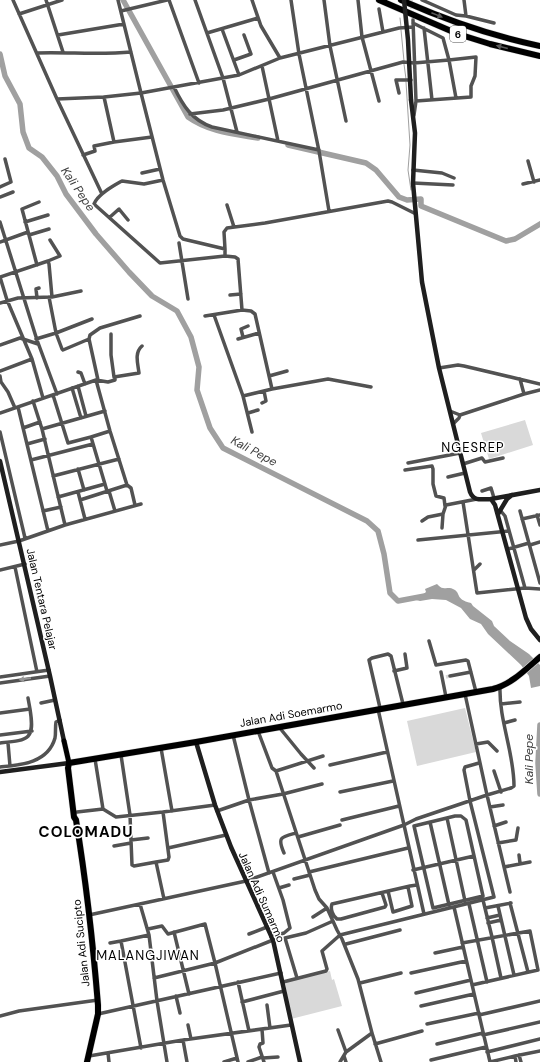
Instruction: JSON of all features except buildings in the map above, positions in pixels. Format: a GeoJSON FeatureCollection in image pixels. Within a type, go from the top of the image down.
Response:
{"type":"FeatureCollection","features":[{"type":"Feature","properties":{"kind":"highway","name":"6"},"geometry":{"type":"LineString","coordinates":[[379,0],[458,34],[490,44],[540,56]]}},
{"type":"Feature","properties":{"kind":"highway","name":"6"},"geometry":{"type":"LineString","coordinates":[[401,0],[459,24],[491,34],[540,46]]}},
{"type":"Feature","properties":{"kind":"highway","name":"Jalan Adi Soemarmo"},"geometry":{"type":"LineString","coordinates":[[69,763],[196,742],[500,687],[515,678],[540,657]]}},
{"type":"Feature","properties":{"kind":"highway","name":"Jalan Adi Sucipto"},"geometry":{"type":"LineString","coordinates":[[69,763],[77,812],[76,820]]}},
{"type":"Feature","properties":{"kind":"highway","name":"Jalan Adi Sucipto"},"geometry":{"type":"LineString","coordinates":[[69,763],[68,768],[89,915],[98,1000],[98,1014],[88,1059]]}},
{"type":"Feature","properties":{"kind":"main road"},"geometry":{"type":"LineString","coordinates":[[404,0],[414,101],[415,137],[413,183],[424,296],[439,368],[471,495],[477,499],[493,498],[540,490]]}},
{"type":"Feature","properties":{"kind":"main road","name":"Jalan Tentara Pelajar"},"geometry":{"type":"LineString","coordinates":[[0,461],[25,564],[64,741]]}},
{"type":"Feature","properties":{"kind":"main road"},"geometry":{"type":"LineString","coordinates":[[499,512],[507,499],[515,494]]}},
{"type":"Feature","properties":{"kind":"main road"},"geometry":{"type":"LineString","coordinates":[[493,498],[499,512],[518,589],[531,629],[540,640]]}},
{"type":"Feature","properties":{"kind":"main road","name":"Jalan Adi Sucipto"},"geometry":{"type":"LineString","coordinates":[[64,741],[69,763]]}},
{"type":"Feature","properties":{"kind":"main road","name":"Jalan Adi Sumarmo"},"geometry":{"type":"LineString","coordinates":[[196,742],[215,805],[226,835],[272,938],[300,1062]]}},
{"type":"Feature","properties":{"kind":"main road"},"geometry":{"type":"LineString","coordinates":[[0,772],[69,763]]}},
{"type":"Feature","properties":{"kind":"street"},"geometry":{"type":"LineString","coordinates":[[13,0],[57,99],[102,194]]}},
{"type":"Feature","properties":{"kind":"street"},"geometry":{"type":"LineString","coordinates":[[46,0],[63,52]]}},
{"type":"Feature","properties":{"kind":"street"},"geometry":{"type":"LineString","coordinates":[[19,14],[62,0]]}},
{"type":"Feature","properties":{"kind":"street"},"geometry":{"type":"LineString","coordinates":[[118,0],[160,169],[181,238],[225,249]]}},
{"type":"Feature","properties":{"kind":"street"},"geometry":{"type":"LineString","coordinates":[[121,10],[168,0],[200,83]]}},
{"type":"Feature","properties":{"kind":"street"},"geometry":{"type":"LineString","coordinates":[[195,0],[223,78],[237,132]]}},
{"type":"Feature","properties":{"kind":"street"},"geometry":{"type":"LineString","coordinates":[[252,0],[266,35],[280,58]]}},
{"type":"Feature","properties":{"kind":"street"},"geometry":{"type":"LineString","coordinates":[[291,0],[298,54],[320,152],[328,212]]}},
{"type":"Feature","properties":{"kind":"street"},"geometry":{"type":"LineString","coordinates":[[324,0],[330,46],[346,121]]}},
{"type":"Feature","properties":{"kind":"street"},"geometry":{"type":"LineString","coordinates":[[358,0],[362,37],[379,101]]}},
{"type":"Feature","properties":{"kind":"street"},"geometry":{"type":"LineString","coordinates":[[422,0],[456,15],[494,23]]}},
{"type":"Feature","properties":{"kind":"street"},"geometry":{"type":"LineString","coordinates":[[435,0],[436,7]]}},
{"type":"Feature","properties":{"kind":"street"},"geometry":{"type":"LineString","coordinates":[[464,0],[466,16]]}},
{"type":"Feature","properties":{"kind":"street"},"geometry":{"type":"LineString","coordinates":[[379,9],[383,32]]}},
{"type":"Feature","properties":{"kind":"street"},"geometry":{"type":"LineString","coordinates":[[207,33],[258,18]]}},
{"type":"Feature","properties":{"kind":"street"},"geometry":{"type":"LineString","coordinates":[[190,114],[232,108],[269,99],[404,61],[414,63],[476,57],[475,76],[471,86],[471,97],[414,101],[415,80],[414,63],[413,23]]}},
{"type":"Feature","properties":{"kind":"street"},"geometry":{"type":"LineString","coordinates":[[57,99],[104,97],[200,83],[239,75],[280,58],[401,28],[413,23],[444,38],[456,98]]}},
{"type":"Feature","properties":{"kind":"street"},"geometry":{"type":"LineString","coordinates":[[58,35],[124,24]]}},
{"type":"Feature","properties":{"kind":"street"},"geometry":{"type":"LineString","coordinates":[[424,28],[432,100]]}},
{"type":"Feature","properties":{"kind":"street"},"geometry":{"type":"LineString","coordinates":[[222,29],[239,75]]}},
{"type":"Feature","properties":{"kind":"street"},"geometry":{"type":"LineString","coordinates":[[234,60],[251,54],[244,35]]}},
{"type":"Feature","properties":{"kind":"street"},"geometry":{"type":"LineString","coordinates":[[37,53],[63,52],[107,54],[131,52]]}},
{"type":"Feature","properties":{"kind":"street"},"geometry":{"type":"LineString","coordinates":[[262,66],[278,142]]}},
{"type":"Feature","properties":{"kind":"street"},"geometry":{"type":"LineString","coordinates":[[395,74],[399,93]]}},
{"type":"Feature","properties":{"kind":"street"},"geometry":{"type":"LineString","coordinates":[[396,80],[415,80]]}},
{"type":"Feature","properties":{"kind":"street"},"geometry":{"type":"LineString","coordinates":[[173,87],[190,114],[199,122],[209,126],[320,152]]}},
{"type":"Feature","properties":{"kind":"street"},"geometry":{"type":"LineString","coordinates":[[104,97],[114,142]]}},
{"type":"Feature","properties":{"kind":"street"},"geometry":{"type":"LineString","coordinates":[[83,155],[95,151],[94,146],[152,137]]}},
{"type":"Feature","properties":{"kind":"street"},"geometry":{"type":"LineString","coordinates":[[0,187],[10,184],[11,182],[5,158]]}},
{"type":"Feature","properties":{"kind":"street"},"geometry":{"type":"LineString","coordinates":[[528,161],[534,182]]}},
{"type":"Feature","properties":{"kind":"street"},"geometry":{"type":"LineString","coordinates":[[142,173],[160,169]]}},
{"type":"Feature","properties":{"kind":"street"},"geometry":{"type":"LineString","coordinates":[[413,170],[442,173],[454,178]]}},
{"type":"Feature","properties":{"kind":"street"},"geometry":{"type":"LineString","coordinates":[[163,180],[144,184],[122,181],[102,194],[94,204],[158,262],[162,263],[225,256],[235,257],[238,259],[242,310]]}},
{"type":"Feature","properties":{"kind":"street"},"geometry":{"type":"LineString","coordinates":[[523,184],[540,180]]}},
{"type":"Feature","properties":{"kind":"street"},"geometry":{"type":"LineString","coordinates":[[413,183],[453,185]]}},
{"type":"Feature","properties":{"kind":"street"},"geometry":{"type":"LineString","coordinates":[[0,197],[13,192]]}},
{"type":"Feature","properties":{"kind":"street"},"geometry":{"type":"LineString","coordinates":[[225,256],[224,230],[234,227],[265,223],[388,201],[416,214]]}},
{"type":"Feature","properties":{"kind":"street"},"geometry":{"type":"LineString","coordinates":[[37,265],[22,208],[39,202]]}},
{"type":"Feature","properties":{"kind":"street"},"geometry":{"type":"LineString","coordinates":[[227,205],[234,227]]}},
{"type":"Feature","properties":{"kind":"street"},"geometry":{"type":"LineString","coordinates":[[110,217],[119,209],[128,220]]}},
{"type":"Feature","properties":{"kind":"street"},"geometry":{"type":"LineString","coordinates":[[25,222],[48,215]]}},
{"type":"Feature","properties":{"kind":"street"},"geometry":{"type":"LineString","coordinates":[[0,222],[23,298],[55,394],[69,450]]}},
{"type":"Feature","properties":{"kind":"street"},"geometry":{"type":"LineString","coordinates":[[0,242],[28,233],[49,229]]}},
{"type":"Feature","properties":{"kind":"street"},"geometry":{"type":"LineString","coordinates":[[43,398],[32,359],[7,300],[0,277],[60,256],[50,240]]}},
{"type":"Feature","properties":{"kind":"street"},"geometry":{"type":"LineString","coordinates":[[179,243],[188,299]]}},
{"type":"Feature","properties":{"kind":"street"},"geometry":{"type":"LineString","coordinates":[[48,261],[50,264],[51,297],[56,333],[62,350],[89,339]]}},
{"type":"Feature","properties":{"kind":"street"},"geometry":{"type":"LineString","coordinates":[[37,298],[36,289],[39,288]]}},
{"type":"Feature","properties":{"kind":"street"},"geometry":{"type":"LineString","coordinates":[[0,303],[7,300],[51,297],[81,292]]}},
{"type":"Feature","properties":{"kind":"street"},"geometry":{"type":"LineString","coordinates":[[230,295],[241,294]]}},
{"type":"Feature","properties":{"kind":"street"},"geometry":{"type":"LineString","coordinates":[[205,316],[242,310],[253,312],[272,389]]}},
{"type":"Feature","properties":{"kind":"street"},"geometry":{"type":"LineString","coordinates":[[214,314],[243,396],[252,432]]}},
{"type":"Feature","properties":{"kind":"street"},"geometry":{"type":"LineString","coordinates":[[136,505],[131,488],[127,485],[110,431],[89,339],[92,333],[100,328],[140,316]]}},
{"type":"Feature","properties":{"kind":"street"},"geometry":{"type":"LineString","coordinates":[[0,345],[20,338],[37,341],[92,319]]}},
{"type":"Feature","properties":{"kind":"street"},"geometry":{"type":"LineString","coordinates":[[243,337],[241,329],[248,326]]}},
{"type":"Feature","properties":{"kind":"street"},"geometry":{"type":"LineString","coordinates":[[238,339],[259,333]]}},
{"type":"Feature","properties":{"kind":"street"},"geometry":{"type":"LineString","coordinates":[[111,334],[113,374],[115,377]]}},
{"type":"Feature","properties":{"kind":"street"},"geometry":{"type":"LineString","coordinates":[[0,413],[84,384],[97,378],[108,382],[115,380],[115,377],[139,373],[137,353],[142,346]]}},
{"type":"Feature","properties":{"kind":"street"},"geometry":{"type":"LineString","coordinates":[[0,372],[32,359]]}},
{"type":"Feature","properties":{"kind":"street"},"geometry":{"type":"LineString","coordinates":[[439,368],[458,365],[540,384]]}},
{"type":"Feature","properties":{"kind":"street"},"geometry":{"type":"LineString","coordinates":[[269,376],[287,371]]}},
{"type":"Feature","properties":{"kind":"street"},"geometry":{"type":"LineString","coordinates":[[78,372],[81,373],[84,384]]}},
{"type":"Feature","properties":{"kind":"street"},"geometry":{"type":"LineString","coordinates":[[0,376],[1,382],[16,407],[23,428],[48,531]]}},
{"type":"Feature","properties":{"kind":"street"},"geometry":{"type":"LineString","coordinates":[[243,396],[328,378],[371,387]]}},
{"type":"Feature","properties":{"kind":"street"},"geometry":{"type":"LineString","coordinates":[[520,379],[524,394]]}},
{"type":"Feature","properties":{"kind":"street"},"geometry":{"type":"LineString","coordinates":[[78,386],[86,416]]}},
{"type":"Feature","properties":{"kind":"street"},"geometry":{"type":"LineString","coordinates":[[72,388],[81,418]]}},
{"type":"Feature","properties":{"kind":"street"},"geometry":{"type":"LineString","coordinates":[[450,411],[460,415],[540,390]]}},
{"type":"Feature","properties":{"kind":"street"},"geometry":{"type":"LineString","coordinates":[[262,403],[266,400],[264,391]]}},
{"type":"Feature","properties":{"kind":"street"},"geometry":{"type":"LineString","coordinates":[[33,401],[45,439],[65,525]]}},
{"type":"Feature","properties":{"kind":"street"},"geometry":{"type":"LineString","coordinates":[[248,414],[258,410]]}},
{"type":"Feature","properties":{"kind":"street"},"geometry":{"type":"LineString","coordinates":[[42,429],[105,411]]}},
{"type":"Feature","properties":{"kind":"street"},"geometry":{"type":"LineString","coordinates":[[453,424],[460,415]]}},
{"type":"Feature","properties":{"kind":"street"},"geometry":{"type":"LineString","coordinates":[[23,428],[40,422]]}},
{"type":"Feature","properties":{"kind":"street"},"geometry":{"type":"LineString","coordinates":[[68,443],[110,431]]}},
{"type":"Feature","properties":{"kind":"street"},"geometry":{"type":"LineString","coordinates":[[0,432],[25,538]]}},
{"type":"Feature","properties":{"kind":"street"},"geometry":{"type":"LineString","coordinates":[[91,437],[115,512]]}},
{"type":"Feature","properties":{"kind":"street"},"geometry":{"type":"LineString","coordinates":[[27,444],[45,439]]}},
{"type":"Feature","properties":{"kind":"street"},"geometry":{"type":"LineString","coordinates":[[31,460],[93,444]]}},
{"type":"Feature","properties":{"kind":"street"},"geometry":{"type":"LineString","coordinates":[[408,463],[460,452]]}},
{"type":"Feature","properties":{"kind":"street"},"geometry":{"type":"LineString","coordinates":[[463,464],[482,458],[485,462],[503,458]]}},
{"type":"Feature","properties":{"kind":"street"},"geometry":{"type":"LineString","coordinates":[[53,476],[119,459]]}},
{"type":"Feature","properties":{"kind":"street"},"geometry":{"type":"LineString","coordinates":[[405,470],[432,466],[432,484],[436,496],[444,498],[445,506],[442,514],[442,528]]}},
{"type":"Feature","properties":{"kind":"street"},"geometry":{"type":"LineString","coordinates":[[78,469],[84,490]]}},
{"type":"Feature","properties":{"kind":"street"},"geometry":{"type":"LineString","coordinates":[[448,476],[465,473]]}},
{"type":"Feature","properties":{"kind":"street"},"geometry":{"type":"LineString","coordinates":[[58,497],[105,484]]}},
{"type":"Feature","properties":{"kind":"street"},"geometry":{"type":"LineString","coordinates":[[80,500],[127,485]]}},
{"type":"Feature","properties":{"kind":"street"},"geometry":{"type":"LineString","coordinates":[[482,491],[491,488],[493,498]]}},
{"type":"Feature","properties":{"kind":"street"},"geometry":{"type":"LineString","coordinates":[[78,492],[86,519]]}},
{"type":"Feature","properties":{"kind":"street"},"geometry":{"type":"LineString","coordinates":[[445,506],[477,499]]}},
{"type":"Feature","properties":{"kind":"street"},"geometry":{"type":"LineString","coordinates":[[463,502],[478,594],[525,588],[540,589]]}},
{"type":"Feature","properties":{"kind":"street"},"geometry":{"type":"LineString","coordinates":[[0,545],[19,541],[65,525],[141,504]]}},
{"type":"Feature","properties":{"kind":"street"},"geometry":{"type":"LineString","coordinates":[[43,511],[60,506]]}},
{"type":"Feature","properties":{"kind":"street"},"geometry":{"type":"LineString","coordinates":[[520,511],[540,583]]}},
{"type":"Feature","properties":{"kind":"street"},"geometry":{"type":"LineString","coordinates":[[499,512],[504,514],[525,588]]}},
{"type":"Feature","properties":{"kind":"street"},"geometry":{"type":"LineString","coordinates":[[422,521],[428,517],[442,514]]}},
{"type":"Feature","properties":{"kind":"street"},"geometry":{"type":"LineString","coordinates":[[522,519],[539,515],[540,525]]}},
{"type":"Feature","properties":{"kind":"street"},"geometry":{"type":"LineString","coordinates":[[418,540],[509,531]]}},
{"type":"Feature","properties":{"kind":"street"},"geometry":{"type":"LineString","coordinates":[[17,534],[24,532]]}},
{"type":"Feature","properties":{"kind":"street"},"geometry":{"type":"LineString","coordinates":[[508,549],[540,542]]}},
{"type":"Feature","properties":{"kind":"street"},"geometry":{"type":"LineString","coordinates":[[0,570],[25,564]]}},
{"type":"Feature","properties":{"kind":"street"},"geometry":{"type":"LineString","coordinates":[[474,570],[480,564]]}},
{"type":"Feature","properties":{"kind":"street"},"geometry":{"type":"LineString","coordinates":[[15,567],[37,672]]}},
{"type":"Feature","properties":{"kind":"street"},"geometry":{"type":"LineString","coordinates":[[517,583],[523,581]]}},
{"type":"Feature","properties":{"kind":"street"},"geometry":{"type":"LineString","coordinates":[[429,641],[436,665],[467,660],[476,692]]}},
{"type":"Feature","properties":{"kind":"street"},"geometry":{"type":"LineString","coordinates":[[394,671],[407,668],[405,654]]}},
{"type":"Feature","properties":{"kind":"street"},"geometry":{"type":"LineString","coordinates":[[403,704],[390,655],[369,659],[393,781],[424,914]]}},
{"type":"Feature","properties":{"kind":"street"},"geometry":{"type":"LineString","coordinates":[[0,677],[49,670]]}},
{"type":"Feature","properties":{"kind":"street"},"geometry":{"type":"LineString","coordinates":[[441,672],[446,677],[446,697]]}},
{"type":"Feature","properties":{"kind":"street"},"geometry":{"type":"LineString","coordinates":[[446,677],[471,672]]}},
{"type":"Feature","properties":{"kind":"street"},"geometry":{"type":"LineString","coordinates":[[0,683],[50,676]]}},
{"type":"Feature","properties":{"kind":"street"},"geometry":{"type":"LineString","coordinates":[[89,915],[246,881],[404,825],[416,819],[511,788],[514,785],[511,757],[501,704],[500,687]]}},
{"type":"Feature","properties":{"kind":"street"},"geometry":{"type":"LineString","coordinates":[[466,694],[479,763],[510,892]]}},
{"type":"Feature","properties":{"kind":"street"},"geometry":{"type":"LineString","coordinates":[[0,743],[25,740],[31,734],[33,726],[28,698]]}},
{"type":"Feature","properties":{"kind":"street"},"geometry":{"type":"LineString","coordinates":[[41,703],[56,700]]}},
{"type":"Feature","properties":{"kind":"street"},"geometry":{"type":"LineString","coordinates":[[501,704],[520,702]]}},
{"type":"Feature","properties":{"kind":"street"},"geometry":{"type":"LineString","coordinates":[[0,713],[30,709]]}},
{"type":"Feature","properties":{"kind":"street"},"geometry":{"type":"LineString","coordinates":[[0,767],[29,763],[43,756],[55,739],[56,722],[60,720]]}},
{"type":"Feature","properties":{"kind":"street"},"geometry":{"type":"LineString","coordinates":[[504,723],[515,720]]}},
{"type":"Feature","properties":{"kind":"street"},"geometry":{"type":"LineString","coordinates":[[279,727],[314,768]]}},
{"type":"Feature","properties":{"kind":"street"},"geometry":{"type":"LineString","coordinates":[[0,735],[32,730]]}},
{"type":"Feature","properties":{"kind":"street"},"geometry":{"type":"LineString","coordinates":[[258,730],[272,768],[276,771],[317,896],[327,908],[360,983],[372,1033],[381,1062]]}},
{"type":"Feature","properties":{"kind":"street"},"geometry":{"type":"LineString","coordinates":[[154,978],[215,963],[284,933],[290,928],[283,900],[279,888],[271,873],[249,800],[233,735]]}},
{"type":"Feature","properties":{"kind":"street"},"geometry":{"type":"LineString","coordinates":[[476,744],[488,742],[497,751]]}},
{"type":"Feature","properties":{"kind":"street"},"geometry":{"type":"LineString","coordinates":[[8,743],[10,766]]}},
{"type":"Feature","properties":{"kind":"street"},"geometry":{"type":"LineString","coordinates":[[161,748],[172,811]]}},
{"type":"Feature","properties":{"kind":"street"},"geometry":{"type":"LineString","coordinates":[[330,765],[387,752]]}},
{"type":"Feature","properties":{"kind":"street"},"geometry":{"type":"LineString","coordinates":[[121,755],[130,815],[133,866],[169,859],[163,812]]}},
{"type":"Feature","properties":{"kind":"street"},"geometry":{"type":"LineString","coordinates":[[276,771],[323,756]]}},
{"type":"Feature","properties":{"kind":"street"},"geometry":{"type":"LineString","coordinates":[[95,759],[104,809]]}},
{"type":"Feature","properties":{"kind":"street"},"geometry":{"type":"LineString","coordinates":[[283,982],[326,971],[327,969],[322,951],[340,935],[454,907],[467,902],[483,896],[464,818],[457,816],[414,826],[433,908],[467,902],[483,900],[494,897],[470,801],[464,768],[479,763]]}},
{"type":"Feature","properties":{"kind":"street"},"geometry":{"type":"LineString","coordinates":[[494,771],[501,792]]}},
{"type":"Feature","properties":{"kind":"street"},"geometry":{"type":"LineString","coordinates":[[340,792],[393,781]]}},
{"type":"Feature","properties":{"kind":"street"},"geometry":{"type":"LineString","coordinates":[[217,811],[249,800],[283,794],[322,784]]}},
{"type":"Feature","properties":{"kind":"street"},"geometry":{"type":"LineString","coordinates":[[77,812],[104,809],[114,816],[163,812],[215,805]]}},
{"type":"Feature","properties":{"kind":"street"},"geometry":{"type":"LineString","coordinates":[[490,807],[503,805]]}},
{"type":"Feature","properties":{"kind":"street"},"geometry":{"type":"LineString","coordinates":[[342,820],[399,806]]}},
{"type":"Feature","properties":{"kind":"street"},"geometry":{"type":"LineString","coordinates":[[447,818],[487,982]]}},
{"type":"Feature","properties":{"kind":"street"},"geometry":{"type":"LineString","coordinates":[[430,822],[449,905]]}},
{"type":"Feature","properties":{"kind":"street"},"geometry":{"type":"LineString","coordinates":[[494,826],[506,822]]}},
{"type":"Feature","properties":{"kind":"street"},"geometry":{"type":"LineString","coordinates":[[298,837],[340,825]]}},
{"type":"Feature","properties":{"kind":"street"},"geometry":{"type":"LineString","coordinates":[[498,843],[516,840],[518,828]]}},
{"type":"Feature","properties":{"kind":"street"},"geometry":{"type":"LineString","coordinates":[[284,853],[280,840],[296,833]]}},
{"type":"Feature","properties":{"kind":"street"},"geometry":{"type":"LineString","coordinates":[[168,848],[226,835]]}},
{"type":"Feature","properties":{"kind":"street"},"geometry":{"type":"LineString","coordinates":[[114,846],[148,838]]}},
{"type":"Feature","properties":{"kind":"street"},"geometry":{"type":"LineString","coordinates":[[294,879],[310,873],[408,848]]}},
{"type":"Feature","properties":{"kind":"street"},"geometry":{"type":"LineString","coordinates":[[519,855],[520,863]]}},
{"type":"Feature","properties":{"kind":"street"},"geometry":{"type":"LineString","coordinates":[[413,870],[474,856]]}},
{"type":"Feature","properties":{"kind":"street"},"geometry":{"type":"LineString","coordinates":[[156,862],[164,899]]}},
{"type":"Feature","properties":{"kind":"street"},"geometry":{"type":"LineString","coordinates":[[504,867],[530,862]]}},
{"type":"Feature","properties":{"kind":"street"},"geometry":{"type":"LineString","coordinates":[[279,888],[289,885]]}},
{"type":"Feature","properties":{"kind":"street"},"geometry":{"type":"LineString","coordinates":[[382,893],[386,905],[385,907],[341,919],[337,919],[334,916],[331,908],[332,904],[417,885]]}},
{"type":"Feature","properties":{"kind":"street"},"geometry":{"type":"LineString","coordinates":[[388,891],[393,912],[412,906],[408,887]]}},
{"type":"Feature","properties":{"kind":"street"},"geometry":{"type":"LineString","coordinates":[[483,900],[501,978]]}},
{"type":"Feature","properties":{"kind":"street"},"geometry":{"type":"LineString","coordinates":[[485,908],[511,903],[517,933],[528,972]]}},
{"type":"Feature","properties":{"kind":"street"},"geometry":{"type":"LineString","coordinates":[[140,904],[148,929],[157,1001],[167,1062]]}},
{"type":"Feature","properties":{"kind":"street"},"geometry":{"type":"LineString","coordinates":[[498,906],[514,975]]}},
{"type":"Feature","properties":{"kind":"street"},"geometry":{"type":"LineString","coordinates":[[454,907],[490,1062],[540,1051]]}},
{"type":"Feature","properties":{"kind":"street"},"geometry":{"type":"LineString","coordinates":[[313,918],[327,908]]}},
{"type":"Feature","properties":{"kind":"street"},"geometry":{"type":"LineString","coordinates":[[487,918],[500,915]]}},
{"type":"Feature","properties":{"kind":"street"},"geometry":{"type":"LineString","coordinates":[[488,924],[501,920]]}},
{"type":"Feature","properties":{"kind":"street"},"geometry":{"type":"LineString","coordinates":[[285,938],[307,932],[333,921]]}},
{"type":"Feature","properties":{"kind":"street"},"geometry":{"type":"LineString","coordinates":[[148,929],[162,926],[167,934],[205,924],[238,1060],[224,1062]]}},
{"type":"Feature","properties":{"kind":"street"},"geometry":{"type":"LineString","coordinates":[[249,934],[267,927]]}},
{"type":"Feature","properties":{"kind":"street"},"geometry":{"type":"LineString","coordinates":[[371,927],[373,937]]}},
{"type":"Feature","properties":{"kind":"street"},"geometry":{"type":"LineString","coordinates":[[346,944],[400,930]]}},
{"type":"Feature","properties":{"kind":"street"},"geometry":{"type":"LineString","coordinates":[[435,953],[477,940],[530,931],[538,968],[537,971],[472,985]]}},
{"type":"Feature","properties":{"kind":"street"},"geometry":{"type":"LineString","coordinates":[[174,932],[189,994]]}},
{"type":"Feature","properties":{"kind":"street"},"geometry":{"type":"LineString","coordinates":[[284,933],[297,978]]}},
{"type":"Feature","properties":{"kind":"street"},"geometry":{"type":"LineString","coordinates":[[110,943],[149,935]]}},
{"type":"Feature","properties":{"kind":"street"},"geometry":{"type":"LineString","coordinates":[[121,941],[141,1048]]}},
{"type":"Feature","properties":{"kind":"street"},"geometry":{"type":"LineString","coordinates":[[411,973],[466,961]]}},
{"type":"Feature","properties":{"kind":"street"},"geometry":{"type":"LineString","coordinates":[[98,1014],[281,973]]}},
{"type":"Feature","properties":{"kind":"street"},"geometry":{"type":"LineString","coordinates":[[360,983],[401,973]]}},
{"type":"Feature","properties":{"kind":"street"},"geometry":{"type":"LineString","coordinates":[[416,993],[471,980]]}},
{"type":"Feature","properties":{"kind":"street"},"geometry":{"type":"LineString","coordinates":[[238,982],[249,1031]]}},
{"type":"Feature","properties":{"kind":"street"},"geometry":{"type":"LineString","coordinates":[[242,1002],[284,991]]}},
{"type":"Feature","properties":{"kind":"street"},"geometry":{"type":"LineString","coordinates":[[421,1006],[474,994]]}},
{"type":"Feature","properties":{"kind":"street"},"geometry":{"type":"LineString","coordinates":[[176,996],[180,1014]]}},
{"type":"Feature","properties":{"kind":"street"},"geometry":{"type":"LineString","coordinates":[[0,1016],[19,1011],[98,1000]]}},
{"type":"Feature","properties":{"kind":"street"},"geometry":{"type":"LineString","coordinates":[[427,1024],[540,1001]]}},
{"type":"Feature","properties":{"kind":"street"},"geometry":{"type":"LineString","coordinates":[[267,1005],[270,1028]]}},
{"type":"Feature","properties":{"kind":"street"},"geometry":{"type":"LineString","coordinates":[[437,1044],[540,1022]]}},
{"type":"Feature","properties":{"kind":"street"},"geometry":{"type":"LineString","coordinates":[[188,1025],[192,1039]]}},
{"type":"Feature","properties":{"kind":"street"},"geometry":{"type":"LineString","coordinates":[[88,1059],[108,1053],[183,1040],[291,1025]]}},
{"type":"Feature","properties":{"kind":"street"},"geometry":{"type":"LineString","coordinates":[[262,1029],[264,1043],[260,1044],[259,1047],[263,1059]]}},
{"type":"Feature","properties":{"kind":"street"},"geometry":{"type":"LineString","coordinates":[[338,1030],[346,1062]]}},
{"type":"Feature","properties":{"kind":"street"},"geometry":{"type":"LineString","coordinates":[[375,1044],[422,1031]]}},
{"type":"Feature","properties":{"kind":"street"},"geometry":{"type":"LineString","coordinates":[[340,1062],[345,1054],[372,1033]]}},
{"type":"Feature","properties":{"kind":"street"},"geometry":{"type":"LineString","coordinates":[[487,1052],[540,1039]]}},
{"type":"Feature","properties":{"kind":"street"},"geometry":{"type":"LineString","coordinates":[[183,1040],[187,1062]]}},
{"type":"Feature","properties":{"kind":"street"},"geometry":{"type":"LineString","coordinates":[[431,1060],[486,1047]]}},
{"type":"Feature","properties":{"kind":"street"},"geometry":{"type":"LineString","coordinates":[[108,1053],[109,1062]]}},
{"type":"Feature","properties":{"kind":"street"},"geometry":{"type":"LineString","coordinates":[[516,1062],[517,1056]]}},
{"type":"Feature","properties":{"kind":"street"},"geometry":{"type":"LineString","coordinates":[[517,1056],[521,1062]]}},
{"type":"Feature","properties":{"kind":"street"},"geometry":{"type":"LineString","coordinates":[[248,1062],[278,1057]]}},
{"type":"Feature","properties":{"kind":"shaded area"},"geometry":{"type":"Polygon","coordinates":[[[525,420],[533,445],[489,459],[481,433],[525,420]]]}},
{"type":"Feature","properties":{"kind":"shaded area"},"geometry":{"type":"Polygon","coordinates":[[[437,584],[442,588],[451,588],[456,591],[462,600],[471,603],[492,621],[494,626],[510,641],[529,654],[540,665],[540,686],[531,688],[529,676],[521,665],[488,634],[481,624],[470,619],[461,608],[446,600],[416,600],[426,592],[425,589],[437,584]]]}},
{"type":"Feature","properties":{"kind":"shaded area"},"geometry":{"type":"Polygon","coordinates":[[[465,708],[476,752],[417,766],[407,721],[465,708]]]}},
{"type":"Feature","properties":{"kind":"shaded area"},"geometry":{"type":"Polygon","coordinates":[[[330,971],[342,1006],[291,1019],[285,982],[330,971]]]}},
{"type":"Feature","properties":{"kind":"waterway"},"geometry":{"type":"LineString","coordinates":[[123,0],[188,117],[213,129],[231,134],[258,138]]}},
{"type":"Feature","properties":{"kind":"waterway"},"geometry":{"type":"LineString","coordinates":[[400,18],[401,27]]}},
{"type":"Feature","properties":{"kind":"waterway"},"geometry":{"type":"LineString","coordinates":[[401,30],[404,61]]}},
{"type":"Feature","properties":{"kind":"waterway","name":"Kali Pepe"},"geometry":{"type":"LineString","coordinates":[[0,54],[5,76],[20,104],[23,132],[29,148],[42,157],[57,176],[66,194],[96,234],[129,272],[152,296],[177,311],[191,337],[199,367],[197,390],[210,428],[223,448],[367,521],[378,531],[384,554],[390,593],[398,601],[430,595]]}},
{"type":"Feature","properties":{"kind":"waterway"},"geometry":{"type":"LineString","coordinates":[[404,64],[406,79]]}},
{"type":"Feature","properties":{"kind":"waterway"},"geometry":{"type":"LineString","coordinates":[[406,82],[410,145],[408,170],[411,190]]}},
{"type":"Feature","properties":{"kind":"waterway"},"geometry":{"type":"LineString","coordinates":[[288,145],[366,163],[376,170],[399,197],[407,200],[421,199],[421,206],[506,241],[515,239],[540,224]]}},
{"type":"Feature","properties":{"kind":"waterway","name":"Kali Pepe"},"geometry":{"type":"LineString","coordinates":[[540,725],[538,763],[540,794]]}},
{"type":"Feature","properties":{"kind":"tunnel"},"geometry":{"type":"LineString","coordinates":[[411,0],[413,20]]}},
{"type":"Feature","properties":{"kind":"tunnel"},"geometry":{"type":"LineString","coordinates":[[446,677],[450,676]]}},
{"type":"Feature","properties":{"kind":"district","name":"NGESREP"},"geometry":{"type":"Point","coordinates":[473,447]}},
{"type":"Feature","properties":{"kind":"district","name":"COLOMADU"},"geometry":{"type":"Point","coordinates":[86,832]}},
{"type":"Feature","properties":{"kind":"district","name":"MALANGJIWAN"},"geometry":{"type":"Point","coordinates":[148,955]}}]}
